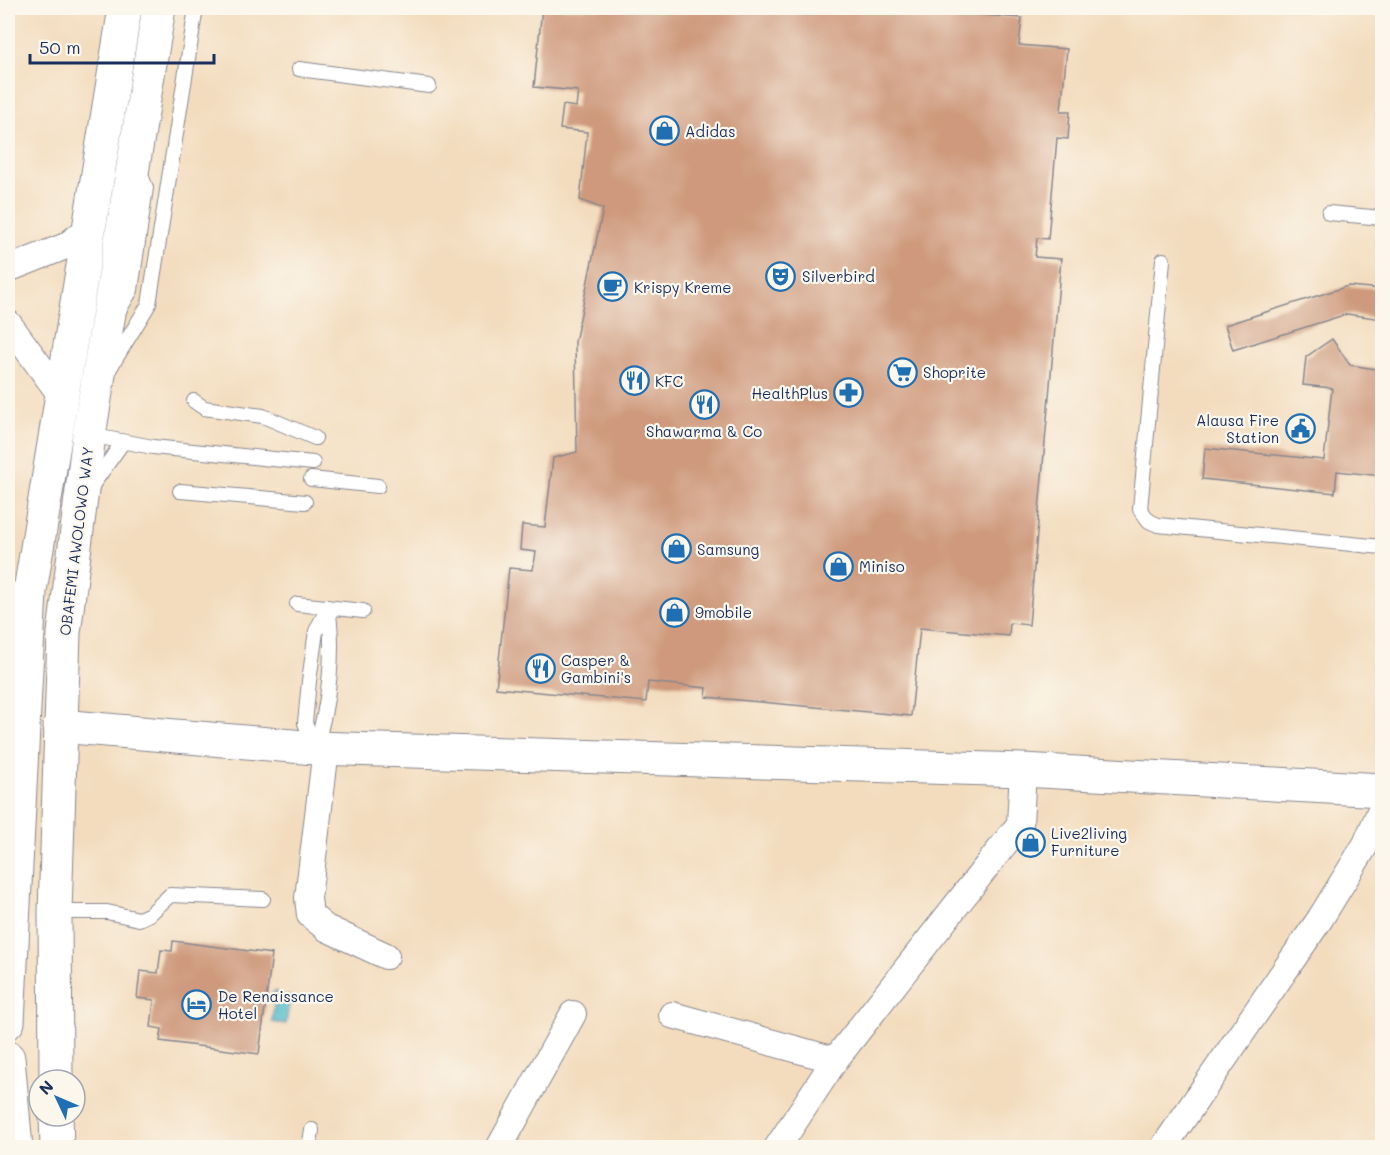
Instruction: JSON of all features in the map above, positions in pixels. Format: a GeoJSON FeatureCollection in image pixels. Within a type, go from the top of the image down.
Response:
{"type":"FeatureCollection","features":[{"type":"Feature","properties":{"kind":"main road"},"geometry":{"type":"LineString","coordinates":[[8,1022],[19,590],[63,398],[125,8]]}},
{"type":"Feature","properties":{"kind":"main road","name":"OBAFEMI AWOLOWO WAY"},"geometry":{"type":"LineString","coordinates":[[56,1068],[55,912],[64,633],[95,393],[107,332],[159,8]]}},
{"type":"Feature","properties":{"kind":"main road"},"geometry":{"type":"LineString","coordinates":[[60,726],[320,748],[1023,770],[1383,790]]}},
{"type":"Feature","properties":{"kind":"main road"},"geometry":{"type":"LineString","coordinates":[[8,1058],[16,1148]]}},
{"type":"Feature","properties":{"kind":"main road"},"geometry":{"type":"LineString","coordinates":[[56,1128],[57,1148]]}},
{"type":"Feature","properties":{"kind":"street"},"geometry":{"type":"LineString","coordinates":[[8,269],[66,246],[91,227]]}},
{"type":"Feature","properties":{"kind":"street"},"geometry":{"type":"LineString","coordinates":[[8,323],[63,398]]}},
{"type":"Feature","properties":{"kind":"street"},"geometry":{"type":"LineString","coordinates":[[320,748],[308,898],[310,915],[326,928],[386,956]]}},
{"type":"Feature","properties":{"kind":"street"},"geometry":{"type":"LineString","coordinates":[[777,1148],[835,1060],[1020,824],[1023,770]]}},
{"type":"Feature","properties":{"kind":"street"},"geometry":{"type":"LineString","coordinates":[[1163,1148],[1320,919],[1366,844],[1383,807]]}},
{"type":"Feature","properties":{"kind":"street"},"geometry":{"type":"LineString","coordinates":[[500,1148],[573,1014]]}},
{"type":"Feature","properties":{"kind":"street"},"geometry":{"type":"LineString","coordinates":[[672,1015],[835,1060]]}},
{"type":"Feature","properties":{"kind":"lane"},"geometry":{"type":"LineString","coordinates":[[95,393],[149,304],[196,8]]}},
{"type":"Feature","properties":{"kind":"lane"},"geometry":{"type":"LineString","coordinates":[[299,69],[429,87]]}},
{"type":"Feature","properties":{"kind":"lane"},"geometry":{"type":"LineString","coordinates":[[1329,213],[1383,218]]}},
{"type":"Feature","properties":{"kind":"lane"},"geometry":{"type":"LineString","coordinates":[[1163,260],[1140,509],[1149,521],[1158,525],[1383,547]]}},
{"type":"Feature","properties":{"kind":"lane"},"geometry":{"type":"LineString","coordinates":[[194,401],[204,408],[262,417],[315,438]]}},
{"type":"Feature","properties":{"kind":"lane"},"geometry":{"type":"LineString","coordinates":[[89,435],[123,442],[313,463]]}},
{"type":"Feature","properties":{"kind":"lane"},"geometry":{"type":"LineString","coordinates":[[81,502],[123,442]]}},
{"type":"Feature","properties":{"kind":"lane"},"geometry":{"type":"LineString","coordinates":[[311,479],[378,486]]}},
{"type":"Feature","properties":{"kind":"lane"},"geometry":{"type":"LineString","coordinates":[[180,491],[305,502]]}},
{"type":"Feature","properties":{"kind":"lane"},"geometry":{"type":"LineString","coordinates":[[297,604],[363,611]]}},
{"type":"Feature","properties":{"kind":"lane"},"geometry":{"type":"LineString","coordinates":[[320,748],[332,630],[328,608]]}},
{"type":"Feature","properties":{"kind":"lane"},"geometry":{"type":"LineString","coordinates":[[55,912],[107,912],[140,919],[150,914],[171,895],[263,899]]}},
{"type":"Feature","properties":{"kind":"lane"},"geometry":{"type":"LineString","coordinates":[[309,1148],[312,1130]]}},
{"type":"Feature","properties":{"kind":"water"},"geometry":{"type":"Polygon","coordinates":[[[276,991],[279,995],[290,996],[286,1024],[272,1022],[275,998],[272,994],[276,991]]]}},
{"type":"Feature","properties":{"kind":"building"},"geometry":{"type":"Polygon","coordinates":[[[542,8],[917,8],[917,10],[1022,18],[1019,45],[1067,49],[1061,111],[1070,111],[1068,139],[1057,138],[1048,239],[1037,238],[1035,257],[1061,259],[1029,625],[1010,623],[1009,636],[920,628],[911,716],[706,697],[707,688],[648,682],[646,702],[496,688],[509,568],[533,570],[536,552],[520,550],[522,525],[545,527],[553,458],[577,452],[575,342],[603,209],[580,200],[587,132],[560,129],[563,105],[576,107],[578,91],[534,87],[542,8]]]}},
{"type":"Feature","properties":{"kind":"building"},"geometry":{"type":"Polygon","coordinates":[[[1348,286],[1382,289],[1382,319],[1347,314],[1233,350],[1225,325],[1348,286]]]}},
{"type":"Feature","properties":{"kind":"building"},"geometry":{"type":"Polygon","coordinates":[[[1332,339],[1350,365],[1382,370],[1382,476],[1337,471],[1335,493],[1202,479],[1205,448],[1324,460],[1332,388],[1303,385],[1306,357],[1332,339]]]}},
{"type":"Feature","properties":{"kind":"building"},"geometry":{"type":"Polygon","coordinates":[[[173,941],[272,954],[259,1054],[160,1041],[162,1029],[151,1027],[154,1000],[137,998],[140,971],[158,973],[161,950],[172,951],[173,941]]]}},
{"type":"Feature","properties":{"kind":"place","name":"Adidas"},"geometry":{"type":"Point","coordinates":[664,131]}},
{"type":"Feature","properties":{"kind":"place","name":"Silverbird"},"geometry":{"type":"Point","coordinates":[781,276]}},
{"type":"Feature","properties":{"kind":"place","name":"Krispy Kreme"},"geometry":{"type":"Point","coordinates":[613,287]}},
{"type":"Feature","properties":{"kind":"place","name":"Shoprite"},"geometry":{"type":"Point","coordinates":[902,372]}},
{"type":"Feature","properties":{"kind":"place","name":"KFC"},"geometry":{"type":"Point","coordinates":[634,381]}},
{"type":"Feature","properties":{"kind":"place","name":"HealthPlus"},"geometry":{"type":"Point","coordinates":[849,393]}},
{"type":"Feature","properties":{"kind":"place","name":"Shawarma & Co"},"geometry":{"type":"Point","coordinates":[704,404]}},
{"type":"Feature","properties":{"kind":"place","name":"Alausa Fire Station"},"geometry":{"type":"Point","coordinates":[1300,429]}},
{"type":"Feature","properties":{"kind":"place","name":"Samsung"},"geometry":{"type":"Point","coordinates":[676,549]}},
{"type":"Feature","properties":{"kind":"place","name":"Miniso"},"geometry":{"type":"Point","coordinates":[838,566]}},
{"type":"Feature","properties":{"kind":"place","name":"9mobile"},"geometry":{"type":"Point","coordinates":[674,612]}},
{"type":"Feature","properties":{"kind":"place","name":"Casper & Gambini's"},"geometry":{"type":"Point","coordinates":[540,669]}},
{"type":"Feature","properties":{"kind":"place","name":"Live2living Furniture"},"geometry":{"type":"Point","coordinates":[1030,842]}},
{"type":"Feature","properties":{"kind":"place","name":"De Renaissance Hotel"},"geometry":{"type":"Point","coordinates":[197,1005]}}]}
